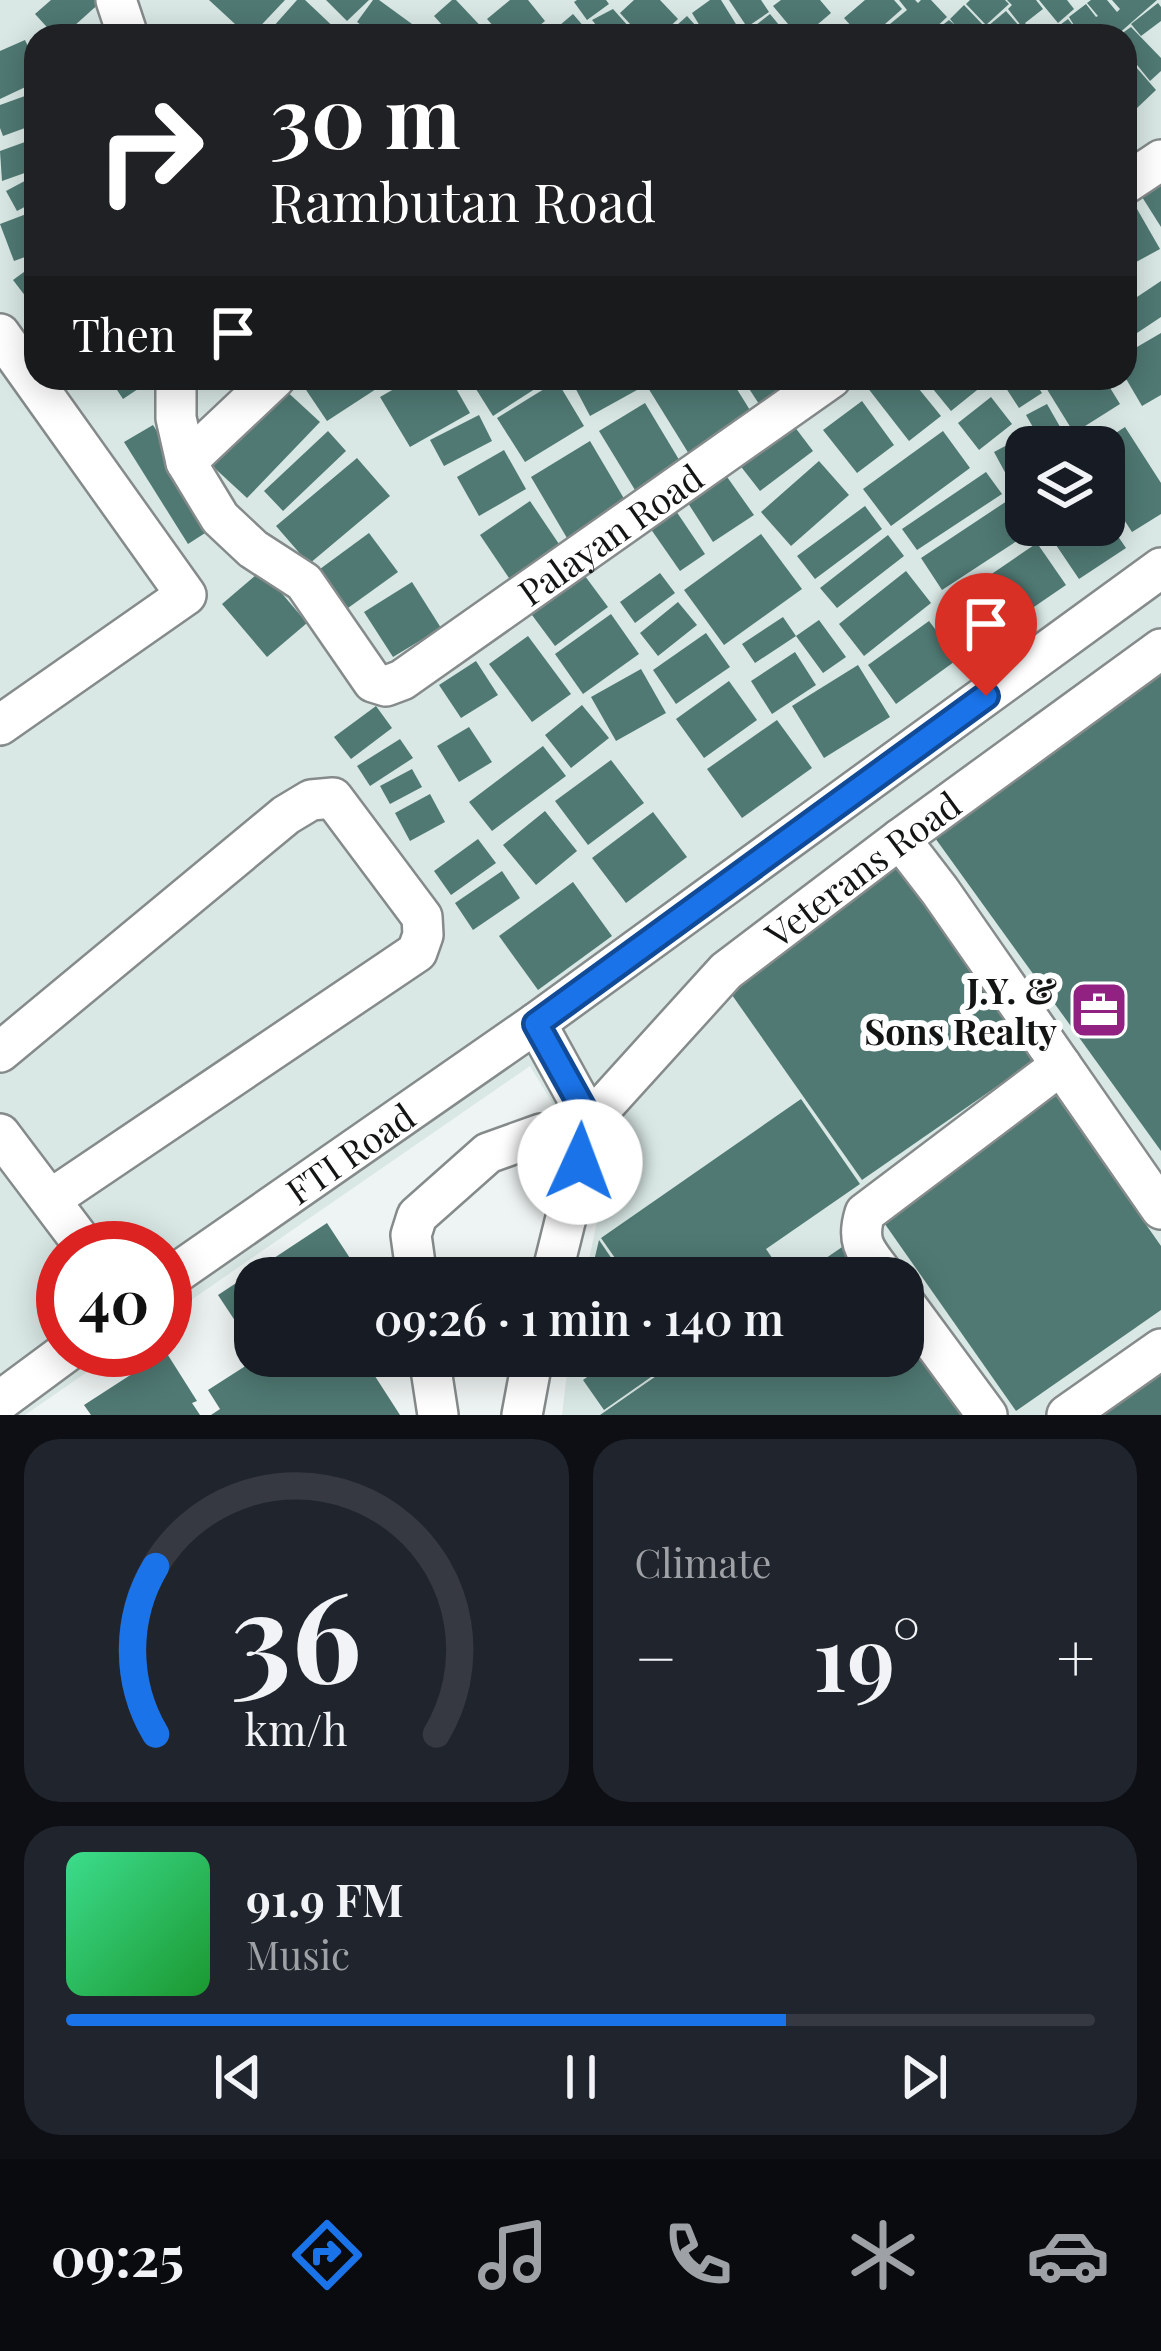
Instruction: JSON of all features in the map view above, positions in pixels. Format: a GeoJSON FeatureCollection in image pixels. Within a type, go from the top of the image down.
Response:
{"type":"FeatureCollection","features":[{"type":"Feature","properties":{"kind":"street"},"geometry":{"type":"LineString","coordinates":[[0,334],[24,368]]}},
{"type":"Feature","properties":{"kind":"street"},"geometry":{"type":"LineString","coordinates":[[0,725],[186,595],[40,390]]}},
{"type":"Feature","properties":{"kind":"street"},"geometry":{"type":"LineString","coordinates":[[176,390],[176,418],[186,462]]}},
{"type":"Feature","properties":{"kind":"street"},"geometry":{"type":"LineString","coordinates":[[186,462],[262,390]]}},
{"type":"Feature","properties":{"kind":"street","name":"Palayan Road"},"geometry":{"type":"LineString","coordinates":[[186,462],[220,518],[253,549],[304,582],[373,682],[386,686],[439,655],[814,390]]}},
{"type":"Feature","properties":{"kind":"street","name":"FTI Road"},"geometry":{"type":"LineString","coordinates":[[192,1262],[536,1024],[1161,568]]}},
{"type":"Feature","properties":{"kind":"street","name":"Veterans Road"},"geometry":{"type":"LineString","coordinates":[[556,1257],[590,1121],[726,971],[1161,649]]}},
{"type":"Feature","properties":{"kind":"street"},"geometry":{"type":"LineString","coordinates":[[0,1052],[286,814],[311,800],[333,798],[422,916],[417,952],[51,1199]]}},
{"type":"Feature","properties":{"kind":"street"},"geometry":{"type":"LineString","coordinates":[[901,839],[1161,1209]]}},
{"type":"Feature","properties":{"kind":"street"},"geometry":{"type":"LineString","coordinates":[[414,1257],[411,1235],[417,1216],[488,1153],[590,1121],[536,1024]]}},
{"type":"Feature","properties":{"kind":"street"},"geometry":{"type":"LineString","coordinates":[[871,1257],[860,1232],[866,1213],[1061,1065]]}},
{"type":"Feature","properties":{"kind":"street"},"geometry":{"type":"LineString","coordinates":[[0,1134],[67,1221]]}},
{"type":"Feature","properties":{"kind":"street"},"geometry":{"type":"LineString","coordinates":[[924,1329],[987,1415]]}},
{"type":"Feature","properties":{"kind":"street"},"geometry":{"type":"LineString","coordinates":[[1067,1415],[1161,1349]]}},
{"type":"Feature","properties":{"kind":"street"},"geometry":{"type":"LineString","coordinates":[[0,1401],[36,1374]]}},
{"type":"Feature","properties":{"kind":"street"},"geometry":{"type":"LineString","coordinates":[[432,1377],[438,1415]]}},
{"type":"Feature","properties":{"kind":"street"},"geometry":{"type":"LineString","coordinates":[[522,1415],[529,1377]]}},
{"type":"Feature","properties":{"kind":"shaded area"},"geometry":{"type":"Polygon","coordinates":[[[0,0],[1161,0],[1161,1415],[562,1415],[567,1377],[924,1377],[924,1257],[589,1257],[604,1189],[530,1066],[253,1257],[234,1257],[234,1270],[192,1299],[192,1221],[36,1221],[36,1377],[80,1377],[25,1415],[0,1415],[0,0]]]}},
{"type":"Feature","properties":{"kind":"building"},"geometry":{"type":"Polygon","coordinates":[[[51,0],[103,0],[76,24],[44,24],[35,14],[51,0]]]}},
{"type":"Feature","properties":{"kind":"building"},"geometry":{"type":"Polygon","coordinates":[[[209,0],[285,0],[262,24],[235,24],[209,0]]]}},
{"type":"Feature","properties":{"kind":"building"},"geometry":{"type":"Polygon","coordinates":[[[297,0],[305,0],[330,24],[276,24],[297,0]]]}},
{"type":"Feature","properties":{"kind":"building"},"geometry":{"type":"Polygon","coordinates":[[[326,0],[369,0],[347,21],[326,0]]]}},
{"type":"Feature","properties":{"kind":"building"},"geometry":{"type":"Polygon","coordinates":[[[373,0],[379,0],[412,24],[360,24],[373,0]]]}},
{"type":"Feature","properties":{"kind":"building"},"geometry":{"type":"Polygon","coordinates":[[[456,0],[479,24],[441,24],[434,16],[456,0]]]}},
{"type":"Feature","properties":{"kind":"building"},"geometry":{"type":"Polygon","coordinates":[[[510,0],[528,0],[545,21],[491,24],[487,19],[510,0]]]}},
{"type":"Feature","properties":{"kind":"building"},"geometry":{"type":"Polygon","coordinates":[[[577,0],[606,0],[609,4],[587,20],[577,0]]]}},
{"type":"Feature","properties":{"kind":"building"},"geometry":{"type":"Polygon","coordinates":[[[634,0],[660,0],[678,19],[673,24],[630,24],[620,13],[634,0]]]}},
{"type":"Feature","properties":{"kind":"building"},"geometry":{"type":"Polygon","coordinates":[[[710,0],[721,0],[736,24],[699,24],[692,13],[710,0]]]}},
{"type":"Feature","properties":{"kind":"building"},"geometry":{"type":"Polygon","coordinates":[[[729,0],[761,0],[769,12],[745,24],[729,0]]]}},
{"type":"Feature","properties":{"kind":"building"},"geometry":{"type":"Polygon","coordinates":[[[781,0],[820,0],[831,13],[818,24],[788,24],[773,6],[781,0]]]}},
{"type":"Feature","properties":{"kind":"building"},"geometry":{"type":"Polygon","coordinates":[[[865,0],[894,0],[902,9],[885,24],[849,24],[844,18],[865,0]]]}},
{"type":"Feature","properties":{"kind":"building"},"geometry":{"type":"Polygon","coordinates":[[[899,0],[931,0],[947,17],[940,24],[890,24],[907,10],[899,0]]]}},
{"type":"Feature","properties":{"kind":"building"},"geometry":{"type":"Polygon","coordinates":[[[1005,0],[1009,4],[985,24],[966,4],[1005,0]]]}},
{"type":"Feature","properties":{"kind":"building"},"geometry":{"type":"Polygon","coordinates":[[[1007,0],[1036,0],[1043,9],[1020,24],[1008,9],[1012,5],[1007,0]]]}},
{"type":"Feature","properties":{"kind":"building"},"geometry":{"type":"Polygon","coordinates":[[[1039,0],[1067,0],[1074,9],[1058,23],[1039,0]]]}},
{"type":"Feature","properties":{"kind":"building"},"geometry":{"type":"Polygon","coordinates":[[[1107,0],[1117,12],[1120,9],[1112,0],[1157,0],[1130,24],[1073,24],[1069,17],[1086,4],[1098,16],[1087,3],[1107,0]]]}},
{"type":"Feature","properties":{"kind":"building"},"geometry":{"type":"Polygon","coordinates":[[[1158,3],[1161,7],[1161,21],[1141,36],[1137,24],[1131,24],[1158,3]]]}},
{"type":"Feature","properties":{"kind":"building"},"geometry":{"type":"Polygon","coordinates":[[[964,5],[982,24],[954,24],[950,19],[964,5]]]}},
{"type":"Feature","properties":{"kind":"building"},"geometry":{"type":"Polygon","coordinates":[[[613,9],[626,24],[595,24],[592,20],[613,9]]]}},
{"type":"Feature","properties":{"kind":"building"},"geometry":{"type":"Polygon","coordinates":[[[1006,11],[1017,24],[990,24],[1006,11]]]}},
{"type":"Feature","properties":{"kind":"building"},"geometry":{"type":"Polygon","coordinates":[[[573,14],[582,24],[561,24],[573,14]]]}},
{"type":"Feature","properties":{"kind":"building"},"geometry":{"type":"Polygon","coordinates":[[[770,14],[778,24],[757,24],[770,14]]]}},
{"type":"Feature","properties":{"kind":"building"},"geometry":{"type":"Polygon","coordinates":[[[1137,33],[1161,58],[1161,71],[1150,81],[1137,65],[1137,33]]]}},
{"type":"Feature","properties":{"kind":"building"},"geometry":{"type":"Polygon","coordinates":[[[24,40],[24,88],[0,99],[0,51],[24,40]]]}},
{"type":"Feature","properties":{"kind":"building"},"geometry":{"type":"Polygon","coordinates":[[[1137,68],[1156,90],[1137,108],[1137,68]]]}},
{"type":"Feature","properties":{"kind":"building"},"geometry":{"type":"Polygon","coordinates":[[[24,96],[24,128],[3,136],[0,105],[24,96]]]}},
{"type":"Feature","properties":{"kind":"building"},"geometry":{"type":"Polygon","coordinates":[[[24,142],[24,173],[2,181],[0,151],[24,142]]]}},
{"type":"Feature","properties":{"kind":"building"},"geometry":{"type":"Polygon","coordinates":[[[1161,174],[1161,227],[1137,189],[1161,174]]]}},
{"type":"Feature","properties":{"kind":"building"},"geometry":{"type":"Polygon","coordinates":[[[24,181],[24,207],[17,211],[6,191],[24,181]]]}},
{"type":"Feature","properties":{"kind":"building"},"geometry":{"type":"Polygon","coordinates":[[[1137,209],[1160,249],[1137,262],[1137,209]]]}},
{"type":"Feature","properties":{"kind":"building"},"geometry":{"type":"Polygon","coordinates":[[[24,215],[24,257],[14,261],[0,224],[24,215]]]}},
{"type":"Feature","properties":{"kind":"building"},"geometry":{"type":"Polygon","coordinates":[[[24,272],[24,294],[13,280],[24,272]]]}},
{"type":"Feature","properties":{"kind":"building"},"geometry":{"type":"Polygon","coordinates":[[[1161,281],[1161,317],[1137,333],[1137,297],[1161,281]]]}},
{"type":"Feature","properties":{"kind":"building"},"geometry":{"type":"Polygon","coordinates":[[[1161,333],[1161,395],[1142,406],[1133,390],[1137,390],[1137,347],[1161,333]]]}},
{"type":"Feature","properties":{"kind":"building"},"geometry":{"type":"Polygon","coordinates":[[[279,390],[285,390],[320,422],[247,498],[208,462],[279,390]]]}},
{"type":"Feature","properties":{"kind":"building"},"geometry":{"type":"Polygon","coordinates":[[[306,390],[375,390],[327,421],[306,390]]]}},
{"type":"Feature","properties":{"kind":"building"},"geometry":{"type":"Polygon","coordinates":[[[392,390],[457,390],[470,413],[410,447],[380,397],[392,390]]]}},
{"type":"Feature","properties":{"kind":"building"},"geometry":{"type":"Polygon","coordinates":[[[477,390],[533,390],[493,416],[477,390]]]}},
{"type":"Feature","properties":{"kind":"building"},"geometry":{"type":"Polygon","coordinates":[[[542,390],[562,390],[584,426],[525,462],[497,418],[542,390]]]}},
{"type":"Feature","properties":{"kind":"building"},"geometry":{"type":"Polygon","coordinates":[[[576,390],[637,390],[590,416],[576,390]]]}},
{"type":"Feature","properties":{"kind":"building"},"geometry":{"type":"Polygon","coordinates":[[[649,390],[737,390],[753,415],[689,454],[649,390]]]}},
{"type":"Feature","properties":{"kind":"building"},"geometry":{"type":"Polygon","coordinates":[[[750,390],[789,390],[761,407],[750,390]]]}},
{"type":"Feature","properties":{"kind":"building"},"geometry":{"type":"Polygon","coordinates":[[[869,390],[920,390],[941,416],[909,441],[869,390]]]}},
{"type":"Feature","properties":{"kind":"building"},"geometry":{"type":"Polygon","coordinates":[[[934,390],[977,390],[951,411],[934,390]]]}},
{"type":"Feature","properties":{"kind":"building"},"geometry":{"type":"Polygon","coordinates":[[[1007,390],[1040,390],[1042,393],[1019,408],[1007,390]]]}},
{"type":"Feature","properties":{"kind":"building"},"geometry":{"type":"Polygon","coordinates":[[[1047,390],[1111,390],[1120,404],[1085,426],[1070,426],[1047,390]]]}},
{"type":"Feature","properties":{"kind":"building"},"geometry":{"type":"Polygon","coordinates":[[[991,397],[1012,424],[979,450],[958,423],[991,397]]]}},
{"type":"Feature","properties":{"kind":"building"},"geometry":{"type":"Polygon","coordinates":[[[862,401],[894,445],[857,473],[823,430],[862,401]]]}},
{"type":"Feature","properties":{"kind":"building"},"geometry":{"type":"Polygon","coordinates":[[[645,403],[681,463],[635,490],[599,431],[645,403]]]}},
{"type":"Feature","properties":{"kind":"building"},"geometry":{"type":"Polygon","coordinates":[[[1047,404],[1060,426],[1032,426],[1026,415],[1047,404]]]}},
{"type":"Feature","properties":{"kind":"building"},"geometry":{"type":"Polygon","coordinates":[[[479,415],[492,441],[444,466],[430,440],[479,415]]]}},
{"type":"Feature","properties":{"kind":"building"},"geometry":{"type":"Polygon","coordinates":[[[788,418],[813,451],[760,491],[735,459],[788,418]]]}},
{"type":"Feature","properties":{"kind":"building"},"geometry":{"type":"Polygon","coordinates":[[[153,425],[216,526],[188,544],[124,442],[153,425]]]}},
{"type":"Feature","properties":{"kind":"building"},"geometry":{"type":"Polygon","coordinates":[[[1125,427],[1161,483],[1161,514],[1132,532],[1125,521],[1125,427]]]}},
{"type":"Feature","properties":{"kind":"building"},"geometry":{"type":"Polygon","coordinates":[[[328,431],[346,451],[283,511],[264,491],[328,431]]]}},
{"type":"Feature","properties":{"kind":"building"},"geometry":{"type":"Polygon","coordinates":[[[943,431],[970,468],[891,526],[863,489],[943,431]]]}},
{"type":"Feature","properties":{"kind":"building"},"geometry":{"type":"Polygon","coordinates":[[[590,441],[626,502],[567,538],[531,477],[590,441]]]}},
{"type":"Feature","properties":{"kind":"building"},"geometry":{"type":"Polygon","coordinates":[[[1005,446],[1005,472],[994,452],[1005,446]]]}},
{"type":"Feature","properties":{"kind":"building"},"geometry":{"type":"Polygon","coordinates":[[[504,450],[526,489],[479,516],[457,477],[504,450]]]}},
{"type":"Feature","properties":{"kind":"building"},"geometry":{"type":"Polygon","coordinates":[[[357,458],[390,496],[309,564],[276,526],[357,458]]]}},
{"type":"Feature","properties":{"kind":"building"},"geometry":{"type":"Polygon","coordinates":[[[819,461],[849,495],[791,546],[761,512],[819,461]]]}},
{"type":"Feature","properties":{"kind":"building"},"geometry":{"type":"Polygon","coordinates":[[[986,472],[1002,494],[917,550],[902,529],[986,472]]]}},
{"type":"Feature","properties":{"kind":"building"},"geometry":{"type":"Polygon","coordinates":[[[725,474],[754,515],[713,542],[686,500],[725,474]]]}},
{"type":"Feature","properties":{"kind":"building"},"geometry":{"type":"Polygon","coordinates":[[[530,501],[561,547],[511,581],[480,535],[530,501]]]}},
{"type":"Feature","properties":{"kind":"building"},"geometry":{"type":"Polygon","coordinates":[[[1005,502],[1005,546],[1009,546],[942,590],[921,558],[1005,502]]]}},
{"type":"Feature","properties":{"kind":"building"},"geometry":{"type":"Polygon","coordinates":[[[865,506],[882,529],[815,579],[797,556],[865,506]]]}},
{"type":"Feature","properties":{"kind":"building"},"geometry":{"type":"Polygon","coordinates":[[[674,508],[705,554],[680,571],[648,525],[674,508]]]}},
{"type":"Feature","properties":{"kind":"building"},"geometry":{"type":"Polygon","coordinates":[[[369,533],[398,572],[348,608],[320,569],[369,533]]]}},
{"type":"Feature","properties":{"kind":"building"},"geometry":{"type":"Polygon","coordinates":[[[761,534],[802,589],[724,645],[684,590],[761,534]]]}},
{"type":"Feature","properties":{"kind":"building"},"geometry":{"type":"Polygon","coordinates":[[[888,535],[904,556],[837,608],[820,588],[888,535]]]}},
{"type":"Feature","properties":{"kind":"building"},"geometry":{"type":"Polygon","coordinates":[[[1033,546],[1039,546],[1066,585],[968,652],[939,610],[1033,546]]]}},
{"type":"Feature","properties":{"kind":"building"},"geometry":{"type":"Polygon","coordinates":[[[1057,546],[1125,546],[1126,548],[1079,579],[1057,546]]]}},
{"type":"Feature","properties":{"kind":"building"},"geometry":{"type":"Polygon","coordinates":[[[262,570],[307,623],[267,657],[222,604],[262,570]]]}},
{"type":"Feature","properties":{"kind":"building"},"geometry":{"type":"Polygon","coordinates":[[[906,571],[931,603],[864,656],[839,624],[906,571]]]}},
{"type":"Feature","properties":{"kind":"building"},"geometry":{"type":"Polygon","coordinates":[[[660,573],[675,593],[635,623],[620,602],[660,573]]]}},
{"type":"Feature","properties":{"kind":"building"},"geometry":{"type":"Polygon","coordinates":[[[585,576],[608,607],[555,646],[532,615],[585,576]]]}},
{"type":"Feature","properties":{"kind":"building"},"geometry":{"type":"Polygon","coordinates":[[[412,582],[441,628],[393,657],[364,612],[412,582]]]}},
{"type":"Feature","properties":{"kind":"building"},"geometry":{"type":"Polygon","coordinates":[[[678,602],[697,625],[658,656],[640,633],[678,602]]]}},
{"type":"Feature","properties":{"kind":"building"},"geometry":{"type":"Polygon","coordinates":[[[611,614],[639,654],[583,694],[555,654],[611,614]]]}},
{"type":"Feature","properties":{"kind":"building"},"geometry":{"type":"Polygon","coordinates":[[[783,617],[796,636],[755,663],[742,644],[783,617]]]}},
{"type":"Feature","properties":{"kind":"building"},"geometry":{"type":"Polygon","coordinates":[[[819,620],[846,657],[823,673],[796,636],[819,620]]]}},
{"type":"Feature","properties":{"kind":"building"},"geometry":{"type":"Polygon","coordinates":[[[929,621],[958,659],[896,704],[868,665],[929,621]]]}},
{"type":"Feature","properties":{"kind":"building"},"geometry":{"type":"Polygon","coordinates":[[[706,633],[730,667],[676,704],[653,670],[706,633]]]}},
{"type":"Feature","properties":{"kind":"building"},"geometry":{"type":"Polygon","coordinates":[[[528,636],[571,694],[532,722],[489,664],[528,636]]]}},
{"type":"Feature","properties":{"kind":"building"},"geometry":{"type":"Polygon","coordinates":[[[795,652],[816,685],[772,714],[751,681],[795,652]]]}},
{"type":"Feature","properties":{"kind":"building"},"geometry":{"type":"Polygon","coordinates":[[[476,661],[498,695],[461,718],[439,685],[476,661]]]}},
{"type":"Feature","properties":{"kind":"building"},"geometry":{"type":"Polygon","coordinates":[[[858,665],[890,717],[824,758],[792,706],[858,665]]]}},
{"type":"Feature","properties":{"kind":"building"},"geometry":{"type":"Polygon","coordinates":[[[1161,665],[1161,1151],[930,831],[1161,665]]]}},
{"type":"Feature","properties":{"kind":"building"},"geometry":{"type":"Polygon","coordinates":[[[641,669],[666,713],[616,741],[591,697],[641,669]]]}},
{"type":"Feature","properties":{"kind":"building"},"geometry":{"type":"Polygon","coordinates":[[[729,681],[757,720],[704,758],[676,719],[729,681]]]}},
{"type":"Feature","properties":{"kind":"building"},"geometry":{"type":"Polygon","coordinates":[[[582,705],[609,738],[571,768],[545,735],[582,705]]]}},
{"type":"Feature","properties":{"kind":"building"},"geometry":{"type":"Polygon","coordinates":[[[376,706],[392,728],[351,759],[334,737],[376,706]]]}},
{"type":"Feature","properties":{"kind":"building"},"geometry":{"type":"Polygon","coordinates":[[[777,720],[812,768],[742,818],[707,769],[777,720]]]}},
{"type":"Feature","properties":{"kind":"building"},"geometry":{"type":"Polygon","coordinates":[[[469,727],[492,762],[459,782],[437,746],[469,727]]]}},
{"type":"Feature","properties":{"kind":"building"},"geometry":{"type":"Polygon","coordinates":[[[400,739],[413,758],[370,786],[357,766],[400,739]]]}},
{"type":"Feature","properties":{"kind":"building"},"geometry":{"type":"Polygon","coordinates":[[[543,746],[566,776],[492,831],[469,802],[543,746]]]}},
{"type":"Feature","properties":{"kind":"building"},"geometry":{"type":"Polygon","coordinates":[[[611,760],[644,803],[588,845],[555,801],[611,760]]]}},
{"type":"Feature","properties":{"kind":"building"},"geometry":{"type":"Polygon","coordinates":[[[412,769],[422,787],[390,804],[380,786],[412,769]]]}},
{"type":"Feature","properties":{"kind":"building"},"geometry":{"type":"Polygon","coordinates":[[[430,794],[445,822],[410,841],[395,813],[430,794]]]}},
{"type":"Feature","properties":{"kind":"building"},"geometry":{"type":"Polygon","coordinates":[[[545,811],[577,851],[536,885],[503,845],[545,811]]]}},
{"type":"Feature","properties":{"kind":"building"},"geometry":{"type":"Polygon","coordinates":[[[653,812],[687,857],[626,903],[592,858],[653,812]]]}},
{"type":"Feature","properties":{"kind":"building"},"geometry":{"type":"Polygon","coordinates":[[[478,839],[496,863],[451,895],[434,871],[478,839]]]}},
{"type":"Feature","properties":{"kind":"building"},"geometry":{"type":"Polygon","coordinates":[[[900,863],[1038,1058],[862,1180],[725,985],[900,863]]]}},
{"type":"Feature","properties":{"kind":"building"},"geometry":{"type":"Polygon","coordinates":[[[502,871],[520,898],[473,930],[455,903],[502,871]]]}},
{"type":"Feature","properties":{"kind":"building"},"geometry":{"type":"Polygon","coordinates":[[[573,882],[612,936],[538,990],[499,936],[573,882]]]}},
{"type":"Feature","properties":{"kind":"building"},"geometry":{"type":"Polygon","coordinates":[[[1056,1096],[1161,1246],[1161,1310],[1016,1411],[924,1280],[924,1257],[908,1257],[880,1217],[1056,1096]]]}},
{"type":"Feature","properties":{"kind":"building"},"geometry":{"type":"Polygon","coordinates":[[[801,1099],[860,1184],[766,1249],[772,1257],[614,1257],[601,1238],[801,1099]]]}},
{"type":"Feature","properties":{"kind":"building"},"geometry":{"type":"Polygon","coordinates":[[[327,1223],[349,1257],[276,1257],[327,1223]]]}},
{"type":"Feature","properties":{"kind":"building"},"geometry":{"type":"Polygon","coordinates":[[[599,1240],[611,1257],[595,1257],[599,1240]]]}},
{"type":"Feature","properties":{"kind":"building"},"geometry":{"type":"Polygon","coordinates":[[[848,1243],[858,1257],[828,1257],[848,1243]]]}},
{"type":"Feature","properties":{"kind":"building"},"geometry":{"type":"Polygon","coordinates":[[[234,1284],[234,1319],[218,1295],[234,1284]]]}},
{"type":"Feature","properties":{"kind":"building"},"geometry":{"type":"Polygon","coordinates":[[[924,1352],[969,1415],[600,1415],[655,1377],[924,1377],[924,1352]]]}},
{"type":"Feature","properties":{"kind":"building"},"geometry":{"type":"Polygon","coordinates":[[[1161,1367],[1161,1415],[1092,1415],[1161,1367]]]}},
{"type":"Feature","properties":{"kind":"building"},"geometry":{"type":"Polygon","coordinates":[[[234,1373],[234,1377],[376,1377],[400,1415],[211,1415],[220,1409],[208,1390],[234,1373]]]}},
{"type":"Feature","properties":{"kind":"building"},"geometry":{"type":"Polygon","coordinates":[[[127,1377],[182,1377],[200,1415],[91,1415],[84,1405],[127,1377]]]}},
{"type":"Feature","properties":{"kind":"building"},"geometry":{"type":"Polygon","coordinates":[[[587,1377],[651,1377],[604,1410],[583,1380],[587,1377]]]}},
{"type":"Feature","properties":{"kind":"place","name":"J.Y. & Sons Realty"},"geometry":{"type":"Point","coordinates":[1099,1010]}},
{"type":"Feature","properties":{"kind":"route"},"geometry":{"type":"LineString","coordinates":[[580,1162],[590,1121],[536,1024],[986,696]]}}]}
